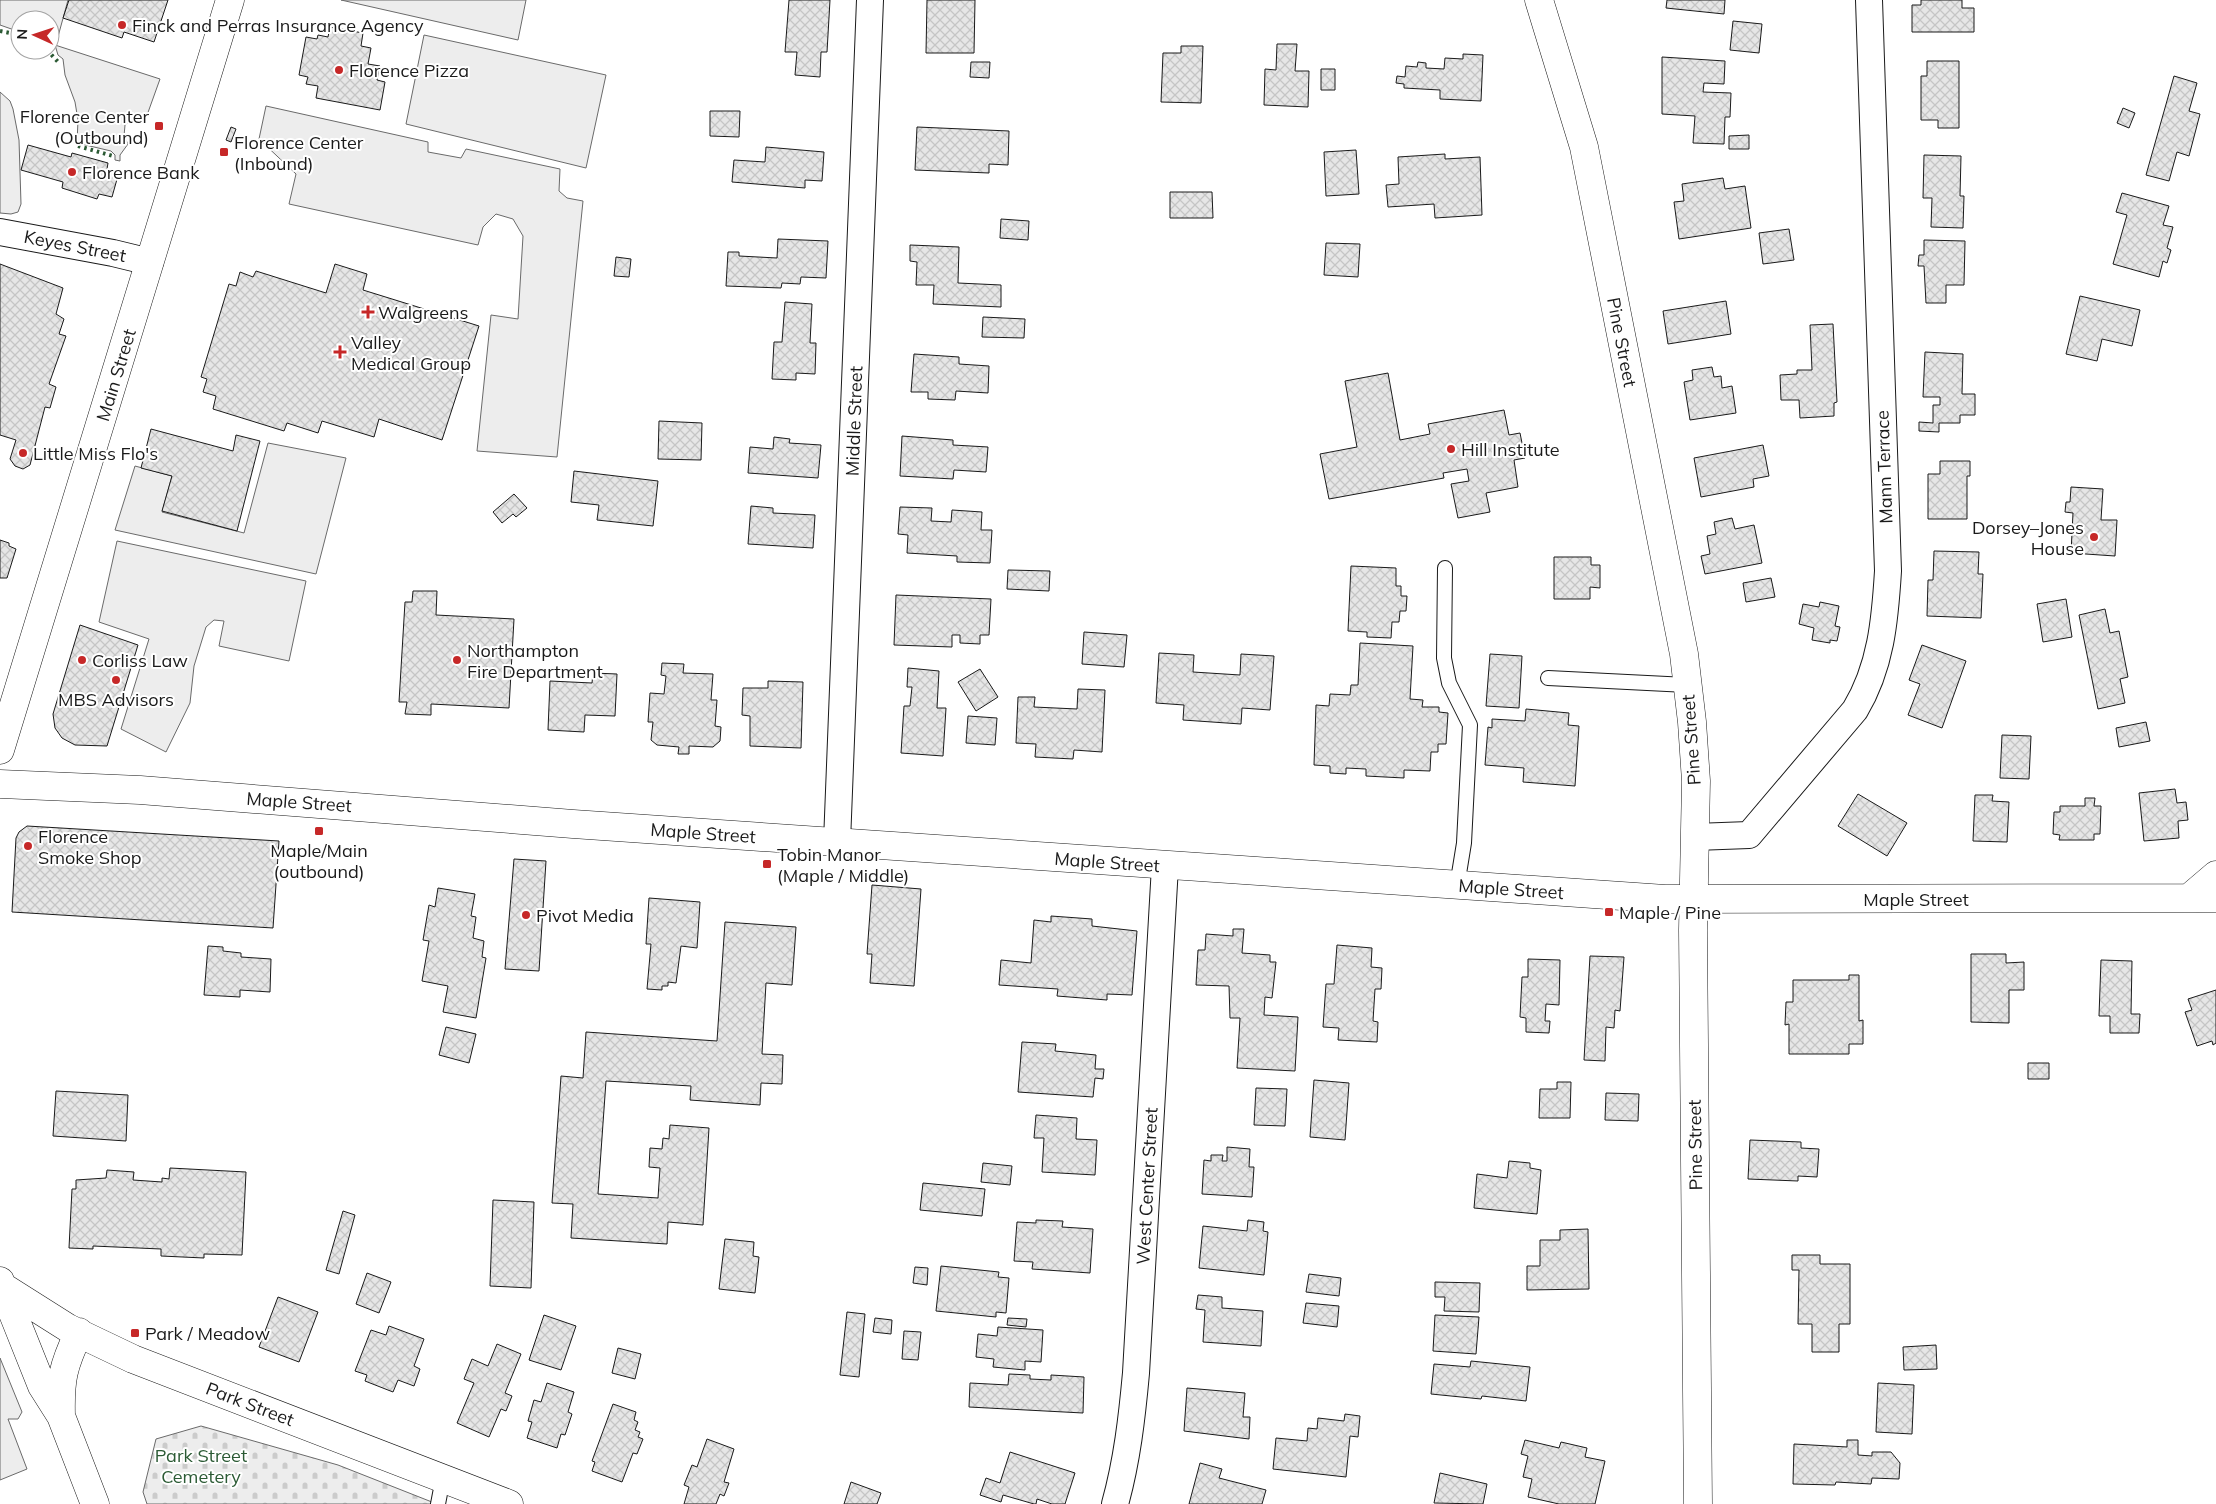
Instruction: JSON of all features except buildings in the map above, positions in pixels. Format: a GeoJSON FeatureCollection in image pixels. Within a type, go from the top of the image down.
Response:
{"type":"FeatureCollection","features":[{"type":"Feature","properties":{"kind":"main road","name":"Main Street"},"geometry":{"type":"LineString","coordinates":[[0,750],[230,0]]}},
{"type":"Feature","properties":{"kind":"main road","name":"Pine Street"},"geometry":{"type":"LineString","coordinates":[[1539,0],[1584,147],[1684,654],[1696,781],[1694,900],[1697,1502]]}},
{"type":"Feature","properties":{"kind":"main road","name":"Maple Street"},"geometry":{"type":"LineString","coordinates":[[0,784],[140,790],[573,824],[1165,866],[1694,900],[2216,898]]}},
{"type":"Feature","properties":{"kind":"main road"},"geometry":{"type":"LineString","coordinates":[[2189,898],[2216,875]]}},
{"type":"Feature","properties":{"kind":"main road"},"geometry":{"type":"LineString","coordinates":[[1,1284],[42,1386],[61,1416],[95,1504]]}},
{"type":"Feature","properties":{"kind":"main road","name":"Park Street"},"geometry":{"type":"LineString","coordinates":[[1,1284],[79,1332],[133,1359],[440,1491],[509,1504]]}},
{"type":"Feature","properties":{"kind":"main road"},"geometry":{"type":"LineString","coordinates":[[61,1416],[62,1376],[65,1362],[79,1332]]}},
{"type":"Feature","properties":{"kind":"street","name":"Middle Street"},"geometry":{"type":"LineString","coordinates":[[837,842],[870,0]]}},
{"type":"Feature","properties":{"kind":"street","name":"Mann Terrace"},"geometry":{"type":"LineString","coordinates":[[1695,837],[1749,835],[1855,710],[1865,693],[1881,644],[1888,571],[1869,0]]}},
{"type":"Feature","properties":{"kind":"street","name":"Keyes Street"},"geometry":{"type":"LineString","coordinates":[[0,232],[114,253],[150,262]]}},
{"type":"Feature","properties":{"kind":"street","name":"West Center Street"},"geometry":{"type":"LineString","coordinates":[[1115,1504],[1131,1426],[1136,1373],[1165,866]]}},
{"type":"Feature","properties":{"kind":"lane"},"geometry":{"type":"LineString","coordinates":[[1445,568],[1444,658],[1449,683],[1470,725],[1464,843],[1457,886]]}},
{"type":"Feature","properties":{"kind":"lane"},"geometry":{"type":"LineString","coordinates":[[1548,678],[1687,685]]}},
{"type":"Feature","properties":{"kind":"shaded area"},"geometry":{"type":"Polygon","coordinates":[[[0,0],[68,0],[60,29],[60,10],[10,10],[10,28],[0,25],[0,0]]]}},
{"type":"Feature","properties":{"kind":"shaded area"},"geometry":{"type":"Polygon","coordinates":[[[341,0],[526,0],[518,40],[341,0]]]}},
{"type":"Feature","properties":{"kind":"shaded area"},"geometry":{"type":"Polygon","coordinates":[[[424,35],[606,75],[586,168],[406,124],[424,35]]]}},
{"type":"Feature","properties":{"kind":"shaded area"},"geometry":{"type":"Polygon","coordinates":[[[60,47],[160,79],[146,118],[135,116],[125,125],[124,136],[128,144],[120,155],[120,161],[115,160],[115,155],[111,151],[77,143],[78,120],[75,102],[65,75],[63,59],[60,57],[60,47]]]}},
{"type":"Feature","properties":{"kind":"shaded area"},"geometry":{"type":"Polygon","coordinates":[[[0,92],[10,101],[19,140],[21,204],[18,212],[11,214],[0,213],[0,92]]]}},
{"type":"Feature","properties":{"kind":"shaded area"},"geometry":{"type":"Polygon","coordinates":[[[266,106],[428,142],[428,152],[461,158],[466,149],[560,169],[559,191],[567,198],[583,201],[557,457],[477,451],[491,315],[518,319],[523,236],[513,219],[496,214],[483,227],[478,245],[289,204],[296,174],[259,139],[266,106]]]}},
{"type":"Feature","properties":{"kind":"shaded area"},"geometry":{"type":"Polygon","coordinates":[[[268,443],[346,458],[316,574],[115,530],[135,466],[172,476],[162,512],[244,533],[268,443]]]}},
{"type":"Feature","properties":{"kind":"shaded area"},"geometry":{"type":"Polygon","coordinates":[[[117,541],[306,581],[289,661],[219,646],[224,621],[214,620],[206,627],[194,666],[190,703],[166,752],[121,729],[149,639],[99,622],[117,541]]]}},
{"type":"Feature","properties":{"kind":"shaded area"},"geometry":{"type":"Polygon","coordinates":[[[0,1358],[22,1412],[18,1419],[8,1419],[27,1469],[0,1480],[0,1358]]]}},
{"type":"Feature","properties":{"kind":"green space","name":"Park Street Cemetery"},"geometry":{"type":"Polygon","coordinates":[[[201,1426],[338,1465],[437,1504],[147,1504],[143,1492],[156,1439],[201,1426]]]}},
{"type":"Feature","properties":{"kind":"hedge"},"geometry":{"type":"LineString","coordinates":[[0,31],[10,33]]}},
{"type":"Feature","properties":{"kind":"hedge"},"geometry":{"type":"LineString","coordinates":[[56,60],[60,64]]}},
{"type":"Feature","properties":{"kind":"hedge"},"geometry":{"type":"LineString","coordinates":[[78,146],[113,156]]}},
{"type":"Feature","properties":{"kind":"place","name":"Finck and Perras Insurance Agency"},"geometry":{"type":"Point","coordinates":[122,25]}},
{"type":"Feature","properties":{"kind":"place","name":"Florence Pizza"},"geometry":{"type":"Point","coordinates":[339,70]}},
{"type":"Feature","properties":{"kind":"place","name":"Florence Center (Outbound)"},"geometry":{"type":"Point","coordinates":[159,126]}},
{"type":"Feature","properties":{"kind":"place","name":"Florence Center (Inbound)"},"geometry":{"type":"Point","coordinates":[224,152]}},
{"type":"Feature","properties":{"kind":"place","name":"Florence Bank"},"geometry":{"type":"Point","coordinates":[72,172]}},
{"type":"Feature","properties":{"kind":"place","name":"Walgreens"},"geometry":{"type":"Point","coordinates":[368,312]}},
{"type":"Feature","properties":{"kind":"place","name":"Valley Medical Group"},"geometry":{"type":"Point","coordinates":[340,352]}},
{"type":"Feature","properties":{"kind":"place","name":"Hill Institute"},"geometry":{"type":"Point","coordinates":[1451,449]}},
{"type":"Feature","properties":{"kind":"place","name":"Little Miss Flo's"},"geometry":{"type":"Point","coordinates":[23,453]}},
{"type":"Feature","properties":{"kind":"place","name":"Dorsey–Jones House"},"geometry":{"type":"Point","coordinates":[2094,537]}},
{"type":"Feature","properties":{"kind":"place","name":"Corliss Law"},"geometry":{"type":"Point","coordinates":[82,660]}},
{"type":"Feature","properties":{"kind":"place","name":"Northampton Fire Department"},"geometry":{"type":"Point","coordinates":[457,660]}},
{"type":"Feature","properties":{"kind":"place","name":"MBS Advisors"},"geometry":{"type":"Point","coordinates":[116,680]}},
{"type":"Feature","properties":{"kind":"place","name":"Maple/Main (outbound)"},"geometry":{"type":"Point","coordinates":[319,831]}},
{"type":"Feature","properties":{"kind":"place","name":"Florence Smoke Shop"},"geometry":{"type":"Point","coordinates":[28,846]}},
{"type":"Feature","properties":{"kind":"place","name":"Tobin Manor (Maple / Middle)"},"geometry":{"type":"Point","coordinates":[767,864]}},
{"type":"Feature","properties":{"kind":"place","name":"Maple / Pine"},"geometry":{"type":"Point","coordinates":[1609,912]}},
{"type":"Feature","properties":{"kind":"place","name":"Pivot Media"},"geometry":{"type":"Point","coordinates":[526,915]}},
{"type":"Feature","properties":{"kind":"place","name":"Park / Meadow"},"geometry":{"type":"Point","coordinates":[135,1333]}}]}
